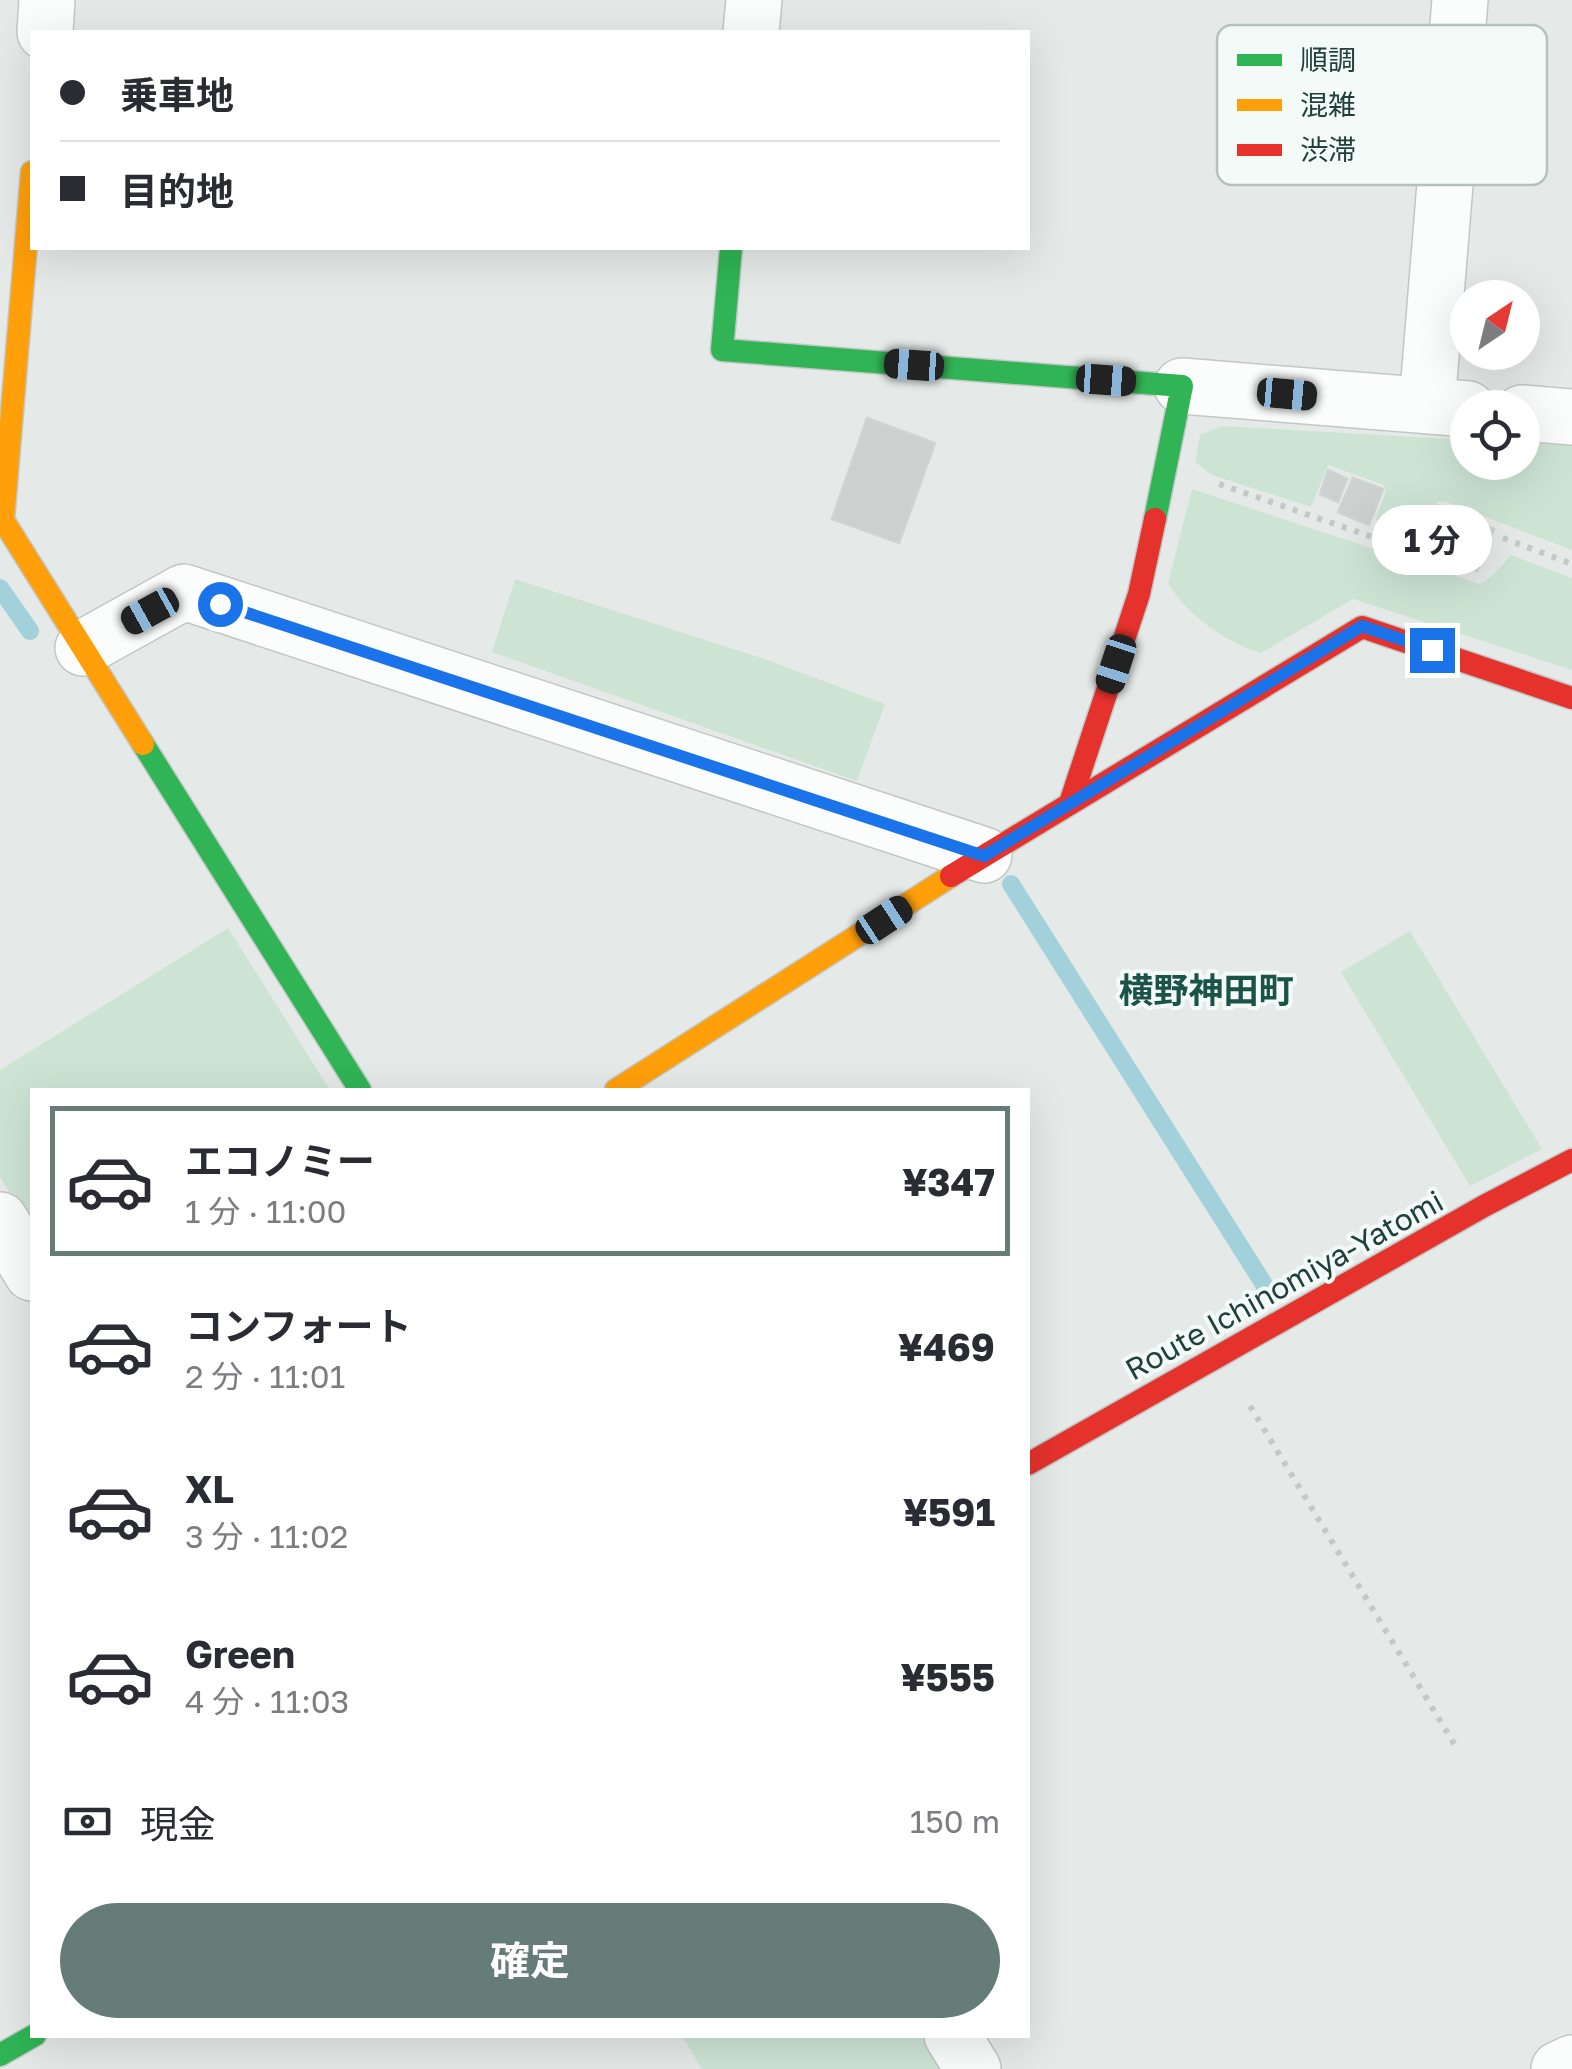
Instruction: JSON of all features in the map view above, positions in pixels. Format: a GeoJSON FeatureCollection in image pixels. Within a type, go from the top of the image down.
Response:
{"type":"FeatureCollection","features":[{"type":"Feature","properties":{"kind":"street"},"geometry":{"type":"LineString","coordinates":[[44,30],[48,0]]}},
{"type":"Feature","properties":{"kind":"street"},"geometry":{"type":"LineString","coordinates":[[751,30],[754,0]]}},
{"type":"Feature","properties":{"kind":"street"},"geometry":{"type":"LineString","coordinates":[[1459,25],[1460,0]]}},
{"type":"Feature","properties":{"kind":"street"},"geometry":{"type":"LineString","coordinates":[[731,250],[722,350],[1447,407],[1454,185]]}},
{"type":"Feature","properties":{"kind":"street"},"geometry":{"type":"LineString","coordinates":[[30,190],[6,400],[2,520],[359,1088]]}},
{"type":"Feature","properties":{"kind":"street"},"geometry":{"type":"LineString","coordinates":[[1070,803],[1139,594],[1182,386]]}},
{"type":"Feature","properties":{"kind":"street"},"geometry":{"type":"LineString","coordinates":[[1540,414],[1572,417]]}},
{"type":"Feature","properties":{"kind":"street"},"geometry":{"type":"LineString","coordinates":[[83,648],[184,592],[984,856]]}},
{"type":"Feature","properties":{"kind":"street"},"geometry":{"type":"LineString","coordinates":[[619,1088],[984,856],[1362,626],[1572,698]]}},
{"type":"Feature","properties":{"kind":"street","name":"Route Ichinomiya-Yatomi"},"geometry":{"type":"LineString","coordinates":[[1030,1463],[1572,1160]]}},
{"type":"Feature","properties":{"kind":"street"},"geometry":{"type":"LineString","coordinates":[[0,1220],[30,1271]]}},
{"type":"Feature","properties":{"kind":"street"},"geometry":{"type":"LineString","coordinates":[[0,2055],[30,2038]]}},
{"type":"Feature","properties":{"kind":"street"},"geometry":{"type":"LineString","coordinates":[[954,2038],[973,2069]]}},
{"type":"Feature","properties":{"kind":"street"},"geometry":{"type":"LineString","coordinates":[[1559,2069],[1572,2062]]}},
{"type":"Feature","properties":{"kind":"path"},"geometry":{"type":"LineString","coordinates":[[1166,466],[1416,552]]}},
{"type":"Feature","properties":{"kind":"path"},"geometry":{"type":"LineString","coordinates":[[1503,538],[1572,564]]}},
{"type":"Feature","properties":{"kind":"path"},"geometry":{"type":"LineString","coordinates":[[1220,1355],[1456,1747]]}},
{"type":"Feature","properties":{"kind":"green space"},"geometry":{"type":"Polygon","coordinates":[[[1223,426],[1450,439],[1450,480],[1540,480],[1540,444],[1572,446],[1572,550],[1444,501],[1437,502],[1421,537],[1415,541],[1380,528],[1376,518],[1386,491],[1384,485],[1328,465],[1311,507],[1212,475],[1195,462],[1200,435],[1223,426]]]}},
{"type":"Feature","properties":{"kind":"green space"},"geometry":{"type":"Polygon","coordinates":[[[1192,489],[1480,584],[1511,555],[1572,578],[1572,670],[1353,599],[1261,653],[1234,642],[1196,616],[1168,583],[1192,489]]]}},
{"type":"Feature","properties":{"kind":"green space"},"geometry":{"type":"Polygon","coordinates":[[[515,579],[765,659],[885,704],[857,781],[492,652],[515,579]]]}},
{"type":"Feature","properties":{"kind":"green space"},"geometry":{"type":"Polygon","coordinates":[[[228,928],[329,1088],[30,1088],[30,1227],[0,1177],[0,1070],[228,928]]]}},
{"type":"Feature","properties":{"kind":"green space"},"geometry":{"type":"Polygon","coordinates":[[[1410,931],[1542,1149],[1470,1186],[1341,972],[1410,931]]]}},
{"type":"Feature","properties":{"kind":"green space"},"geometry":{"type":"Polygon","coordinates":[[[683,2038],[930,2038],[950,2069],[702,2069],[683,2038]]]}},
{"type":"Feature","properties":{"kind":"building"},"geometry":{"type":"Polygon","coordinates":[[[867,418],[935,443],[899,543],[832,519],[867,418]]]}},
{"type":"Feature","properties":{"kind":"building"},"geometry":{"type":"Polygon","coordinates":[[[1328,470],[1347,479],[1338,502],[1320,494],[1328,470]]]}},
{"type":"Feature","properties":{"kind":"building"},"geometry":{"type":"Polygon","coordinates":[[[1353,478],[1383,489],[1369,525],[1338,512],[1353,478]]]}},
{"type":"Feature","properties":{"kind":"building"},"geometry":{"type":"Polygon","coordinates":[[[1439,506],[1494,529],[1477,571],[1422,548],[1439,506]]]}},
{"type":"Feature","properties":{"kind":"waterway"},"geometry":{"type":"LineString","coordinates":[[0,588],[30,631]]}},
{"type":"Feature","properties":{"kind":"waterway"},"geometry":{"type":"LineString","coordinates":[[1011,884],[1265,1286]]}},
{"type":"Feature","properties":{"kind":"traffic: fast"},"geometry":{"type":"LineString","coordinates":[[731,250],[722,350],[1182,386],[1155,519]]}},
{"type":"Feature","properties":{"kind":"traffic: fast"},"geometry":{"type":"LineString","coordinates":[[143,744],[359,1088]]}},
{"type":"Feature","properties":{"kind":"traffic: fast"},"geometry":{"type":"LineString","coordinates":[[0,2055],[30,2038]]}},
{"type":"Feature","properties":{"kind":"traffic: slow"},"geometry":{"type":"LineString","coordinates":[[30,196],[3,520],[143,744]]}},
{"type":"Feature","properties":{"kind":"traffic: slow"},"geometry":{"type":"LineString","coordinates":[[619,1088],[951,876]]}},
{"type":"Feature","properties":{"kind":"traffic: jam"},"geometry":{"type":"LineString","coordinates":[[1070,803],[1139,594],[1155,519]]}},
{"type":"Feature","properties":{"kind":"traffic: jam"},"geometry":{"type":"LineString","coordinates":[[951,876],[1362,627],[1572,698]]}},
{"type":"Feature","properties":{"kind":"traffic: jam"},"geometry":{"type":"LineString","coordinates":[[1030,1463],[1572,1160]]}},
{"type":"Feature","properties":{"kind":"district","name":"横野神田町"},"geometry":{"type":"Point","coordinates":[1206,990]}},
{"type":"Feature","properties":{"kind":"route"},"geometry":{"type":"LineString","coordinates":[[220,604],[984,856],[1362,626],[1432,650]]}}]}
